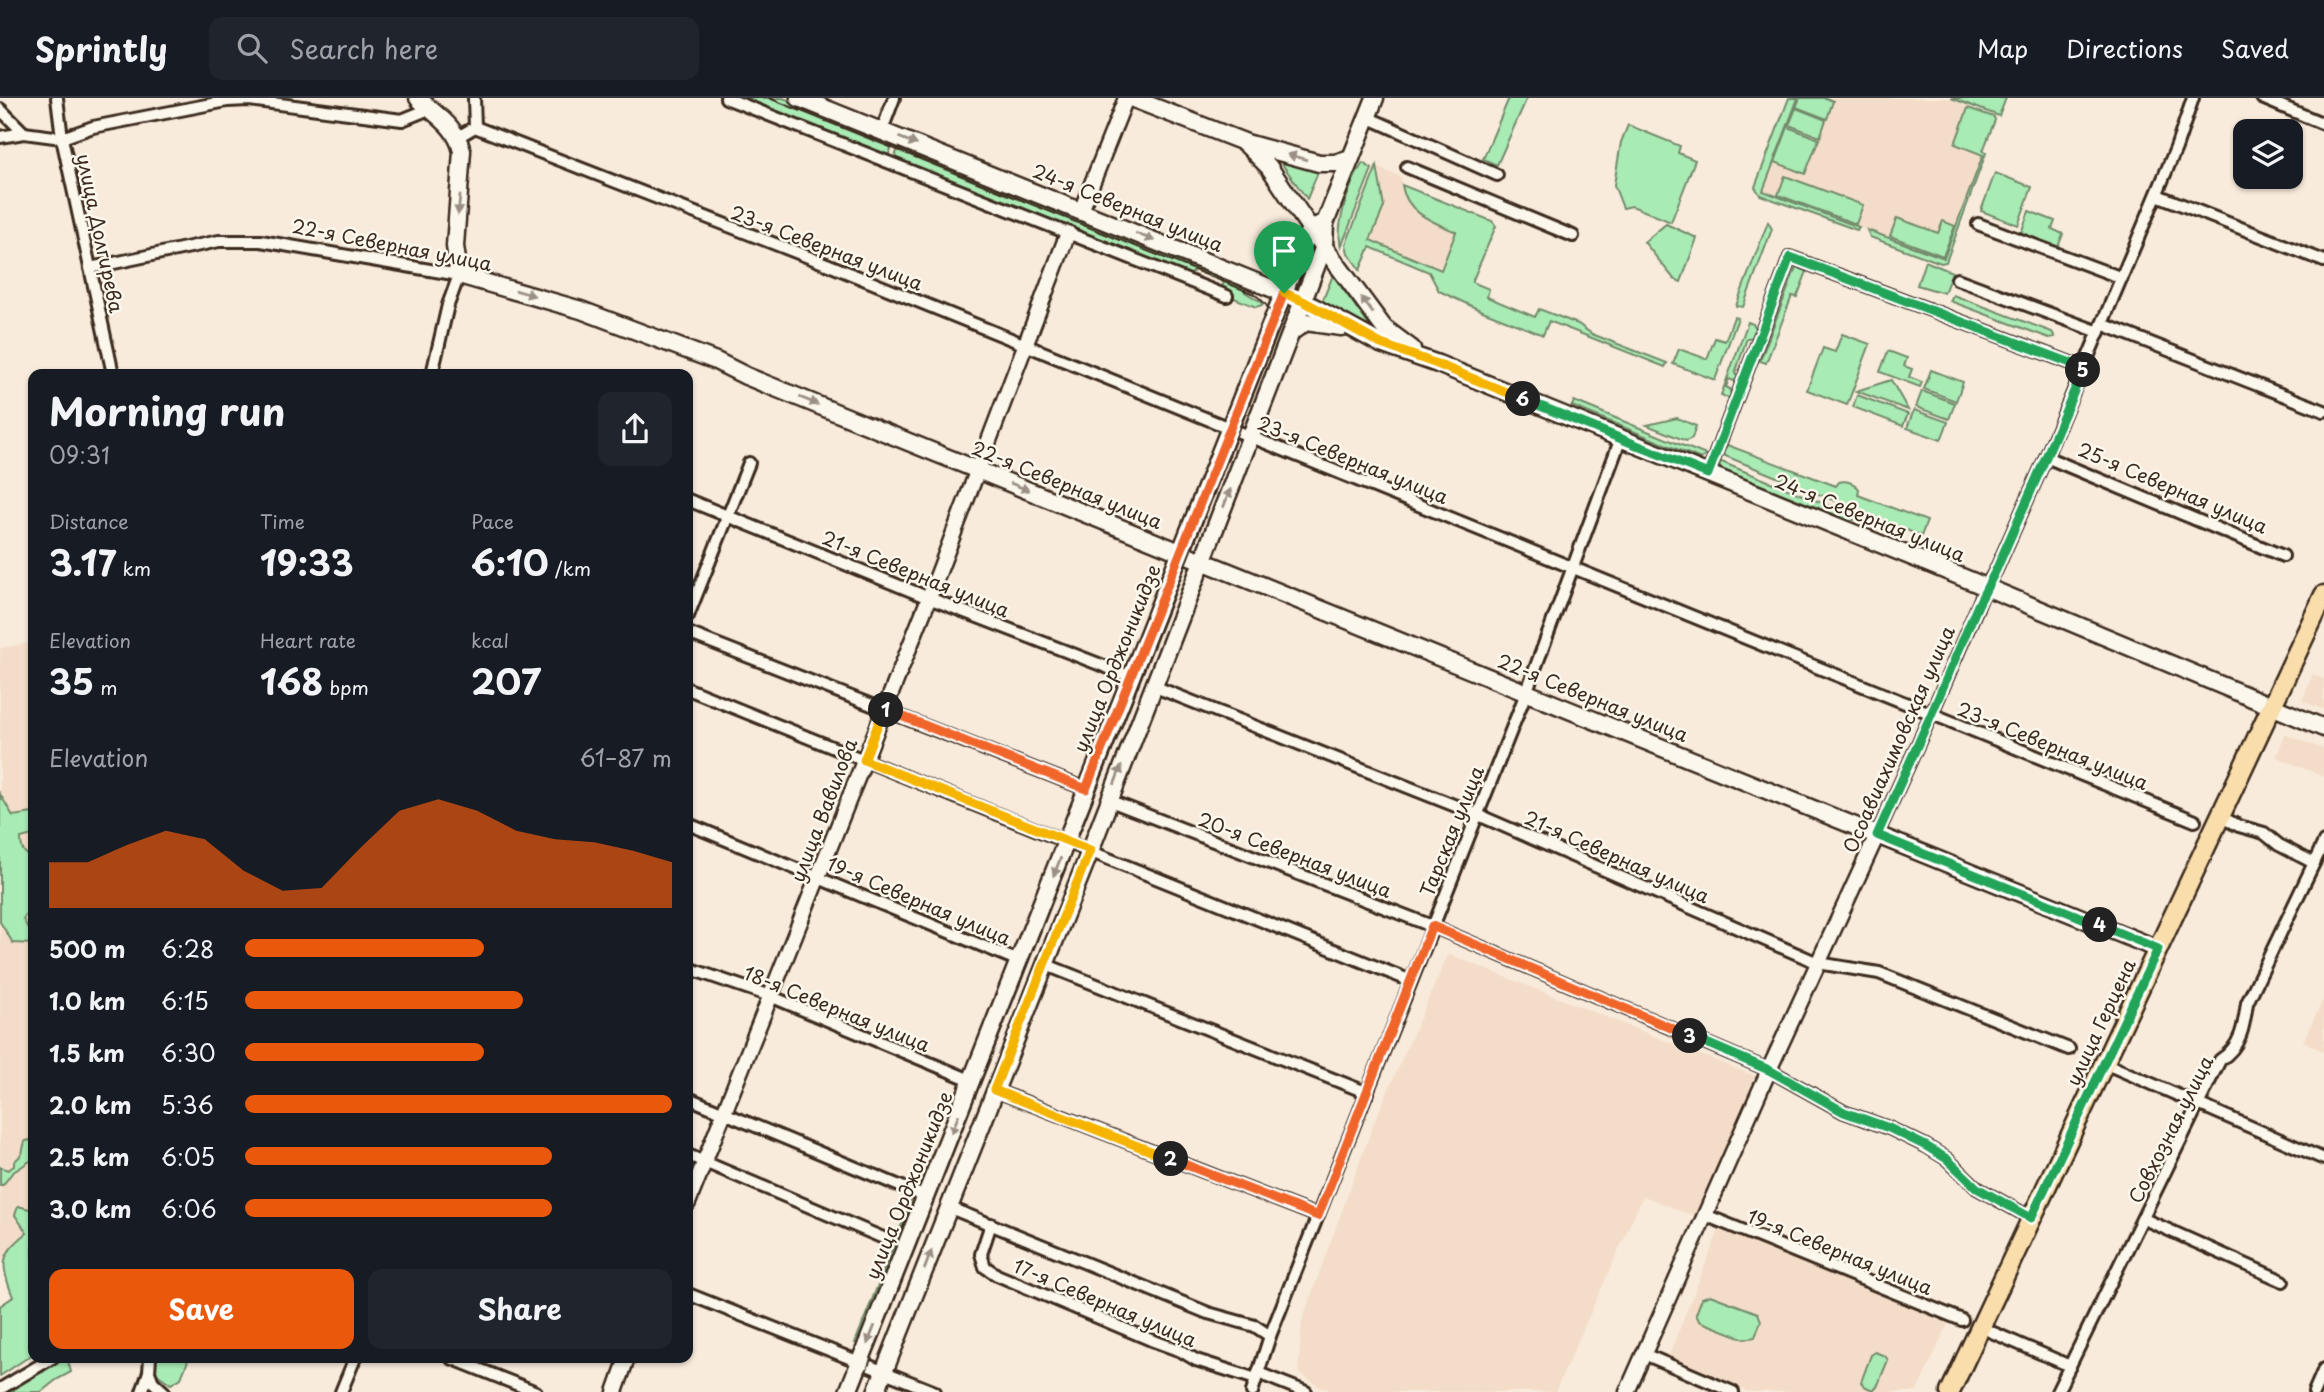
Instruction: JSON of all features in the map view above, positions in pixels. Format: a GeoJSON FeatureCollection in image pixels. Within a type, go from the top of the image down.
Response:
{"type":"FeatureCollection","features":[{"type":"Feature","properties":{"kind":"main road","name":"24-я Северная улица"},"geometry":{"type":"LineString","coordinates":[[799,98],[1284,293],[1389,347],[1621,438],[2324,728]]}},
{"type":"Feature","properties":{"kind":"main road"},"geometry":{"type":"LineString","coordinates":[[1129,98],[1244,142],[1319,163],[1335,163],[1351,158]]}},
{"type":"Feature","properties":{"kind":"main road","name":"улица Орджоникидзе"},"geometry":{"type":"LineString","coordinates":[[848,1392],[1284,293],[1351,158],[1375,98]]}},
{"type":"Feature","properties":{"kind":"main road"},"geometry":{"type":"LineString","coordinates":[[423,103],[453,128],[458,138],[462,163],[455,246],[459,275]]}},
{"type":"Feature","properties":{"kind":"main road"},"geometry":{"type":"LineString","coordinates":[[1244,142],[1269,167],[1318,226]]}},
{"type":"Feature","properties":{"kind":"main road","name":"улица Орджоникидзе"},"geometry":{"type":"LineString","coordinates":[[876,1392],[1324,246],[1318,226]]}},
{"type":"Feature","properties":{"kind":"main road","name":"24-я Северная улица"},"geometry":{"type":"LineString","coordinates":[[1324,246],[1384,328],[1401,343],[1437,364]]}},
{"type":"Feature","properties":{"kind":"main road","name":"22-я Северная улица"},"geometry":{"type":"LineString","coordinates":[[459,275],[581,310],[716,361],[746,376],[2158,949]]}},
{"type":"Feature","properties":{"kind":"main road"},"geometry":{"type":"LineString","coordinates":[[1291,332],[1299,325],[1313,322],[1350,329]]}},
{"type":"Feature","properties":{"kind":"main road","name":"улица Герцена"},"geometry":{"type":"LineString","coordinates":[[1950,1392],[2324,595]]}},
{"type":"Feature","properties":{"kind":"street","name":"улица Долгирева"},"geometry":{"type":"LineString","coordinates":[[57,98],[62,138],[112,369]]}},
{"type":"Feature","properties":{"kind":"street"},"geometry":{"type":"LineString","coordinates":[[458,138],[475,127],[474,98]]}},
{"type":"Feature","properties":{"kind":"street"},"geometry":{"type":"LineString","coordinates":[[726,98],[1227,296]]}},
{"type":"Feature","properties":{"kind":"street"},"geometry":{"type":"LineString","coordinates":[[885,122],[894,98]]}},
{"type":"Feature","properties":{"kind":"street"},"geometry":{"type":"LineString","coordinates":[[1081,211],[1129,98]]}},
{"type":"Feature","properties":{"kind":"street","name":"Осоавиахимовская улица"},"geometry":{"type":"LineString","coordinates":[[1627,1392],[2046,457],[2157,195],[2193,98]]}},
{"type":"Feature","properties":{"kind":"street"},"geometry":{"type":"LineString","coordinates":[[2262,98],[2324,124]]}},
{"type":"Feature","properties":{"kind":"street"},"geometry":{"type":"LineString","coordinates":[[0,137],[24,133],[62,138],[93,127],[227,101],[249,100],[402,120],[423,103]]}},
{"type":"Feature","properties":{"kind":"street"},"geometry":{"type":"LineString","coordinates":[[0,109],[24,133]]}},
{"type":"Feature","properties":{"kind":"street"},"geometry":{"type":"LineString","coordinates":[[1367,117],[1497,175]]}},
{"type":"Feature","properties":{"kind":"street","name":"23-я Северная улица"},"geometry":{"type":"LineString","coordinates":[[475,127],[1025,344],[2195,821]]}},
{"type":"Feature","properties":{"kind":"street"},"geometry":{"type":"LineString","coordinates":[[1407,167],[1573,236]]}},
{"type":"Feature","properties":{"kind":"street"},"geometry":{"type":"LineString","coordinates":[[2157,195],[2324,261]]}},
{"type":"Feature","properties":{"kind":"street"},"geometry":{"type":"LineString","coordinates":[[1978,224],[2122,278]]}},
{"type":"Feature","properties":{"kind":"street","name":"улица Вавилова"},"geometry":{"type":"LineString","coordinates":[[693,1191],[929,598],[1068,233]]}},
{"type":"Feature","properties":{"kind":"street","name":"22-я Северная улица"},"geometry":{"type":"LineString","coordinates":[[90,268],[219,241],[261,241],[459,275]]}},
{"type":"Feature","properties":{"kind":"street"},"geometry":{"type":"LineString","coordinates":[[1708,474],[1790,257],[2084,368]]}},
{"type":"Feature","properties":{"kind":"street"},"geometry":{"type":"LineString","coordinates":[[433,369],[448,305],[459,275]]}},
{"type":"Feature","properties":{"kind":"street"},"geometry":{"type":"LineString","coordinates":[[1957,279],[2101,328],[2324,411]]}},
{"type":"Feature","properties":{"kind":"street","name":"Тарская улица"},"geometry":{"type":"LineString","coordinates":[[1252,1392],[1270,1336],[1526,693],[1621,438]]}},
{"type":"Feature","properties":{"kind":"street","name":"25-я Северная улица"},"geometry":{"type":"LineString","coordinates":[[2046,457],[2283,556]]}},
{"type":"Feature","properties":{"kind":"street"},"geometry":{"type":"LineString","coordinates":[[693,603],[749,463]]}},
{"type":"Feature","properties":{"kind":"street","name":"21-я Северная улица"},"geometry":{"type":"LineString","coordinates":[[693,502],[1132,677]]}},
{"type":"Feature","properties":{"kind":"street"},"geometry":{"type":"LineString","coordinates":[[693,635],[1086,789]]}},
{"type":"Feature","properties":{"kind":"street","name":"21-я Северная улица"},"geometry":{"type":"LineString","coordinates":[[1153,686],[1476,814],[1818,963],[1879,973],[2069,1049]]}},
{"type":"Feature","properties":{"kind":"street"},"geometry":{"type":"LineString","coordinates":[[693,691],[1411,981]]}},
{"type":"Feature","properties":{"kind":"street","name":"20-я Северная улица"},"geometry":{"type":"LineString","coordinates":[[1108,800],[1432,926],[1769,1070],[1844,1112],[1889,1128],[1926,1146],[1947,1159],[1977,1188],[2031,1218]]}},
{"type":"Feature","properties":{"kind":"street"},"geometry":{"type":"LineString","coordinates":[[2221,817],[2264,833],[2314,863]]}},
{"type":"Feature","properties":{"kind":"street","name":"19-я Северная улица"},"geometry":{"type":"LineString","coordinates":[[693,826],[1019,961]]}},
{"type":"Feature","properties":{"kind":"street","name":"Совхозная улица"},"geometry":{"type":"LineString","coordinates":[[2057,1392],[2220,1060],[2229,1055],[2237,1044],[2244,1025],[2247,1003],[2323,848]]}},
{"type":"Feature","properties":{"kind":"street"},"geometry":{"type":"LineString","coordinates":[[1044,964],[1368,1093]]}},
{"type":"Feature","properties":{"kind":"street","name":"18-я Северная улица"},"geometry":{"type":"LineString","coordinates":[[693,970],[770,996],[972,1081]]}},
{"type":"Feature","properties":{"kind":"street"},"geometry":{"type":"LineString","coordinates":[[2105,1063],[2324,1159]]}},
{"type":"Feature","properties":{"kind":"street"},"geometry":{"type":"LineString","coordinates":[[994,1090],[1318,1216]]}},
{"type":"Feature","properties":{"kind":"street"},"geometry":{"type":"LineString","coordinates":[[693,1100],[926,1197]]}},
{"type":"Feature","properties":{"kind":"street"},"geometry":{"type":"LineString","coordinates":[[693,1157],[888,1240]]}},
{"type":"Feature","properties":{"kind":"street","name":"17-я Северная улица"},"geometry":{"type":"LineString","coordinates":[[948,1207],[1208,1313],[1255,1326],[1270,1336]]}},
{"type":"Feature","properties":{"kind":"street","name":"19-я Северная улица"},"geometry":{"type":"LineString","coordinates":[[1705,1215],[1962,1320]]}},
{"type":"Feature","properties":{"kind":"street"},"geometry":{"type":"LineString","coordinates":[[2144,1219],[2283,1281]]}},
{"type":"Feature","properties":{"kind":"street","name":"17-я Северная улица"},"geometry":{"type":"LineString","coordinates":[[991,1224],[981,1254],[985,1267],[997,1275],[1181,1351],[1196,1360],[1306,1392]]}},
{"type":"Feature","properties":{"kind":"street"},"geometry":{"type":"LineString","coordinates":[[693,1296],[935,1392]]}},
{"type":"Feature","properties":{"kind":"street"},"geometry":{"type":"LineString","coordinates":[[1980,1327],[2070,1366]]}},
{"type":"Feature","properties":{"kind":"street"},"geometry":{"type":"LineString","coordinates":[[1644,1354],[1732,1392]]}},
{"type":"Feature","properties":{"kind":"street"},"geometry":{"type":"LineString","coordinates":[[0,1389],[44,1363]]}},
{"type":"Feature","properties":{"kind":"street"},"geometry":{"type":"LineString","coordinates":[[142,1392],[150,1363]]}},
{"type":"Feature","properties":{"kind":"street"},"geometry":{"type":"LineString","coordinates":[[341,1392],[353,1363]]}},
{"type":"Feature","properties":{"kind":"street"},"geometry":{"type":"LineString","coordinates":[[464,1363],[536,1392]]}},
{"type":"Feature","properties":{"kind":"street"},"geometry":{"type":"LineString","coordinates":[[614,1392],[625,1363]]}},
{"type":"Feature","properties":{"kind":"street"},"geometry":{"type":"LineString","coordinates":[[2314,1392],[2324,1369]]}},
{"type":"Feature","properties":{"kind":"street"},"geometry":{"type":"LineString","coordinates":[[149,1372],[153,1382],[164,1392]]}},
{"type":"Feature","properties":{"kind":"shaded area"},"geometry":{"type":"Polygon","coordinates":[[[1798,98],[1947,98],[1969,106],[1955,144],[1983,154],[1944,259],[1763,191],[1798,98]]]}},
{"type":"Feature","properties":{"kind":"shaded area"},"geometry":{"type":"Polygon","coordinates":[[[1379,168],[1401,177],[1405,198],[1436,224],[1456,232],[1441,270],[1370,240],[1384,207],[1379,168]]]}},
{"type":"Feature","properties":{"kind":"shaded area"},"geometry":{"type":"Polygon","coordinates":[[[28,643],[28,1295],[0,1255],[0,648],[28,643]]]}},
{"type":"Feature","properties":{"kind":"shaded area"},"geometry":{"type":"Polygon","coordinates":[[[2313,674],[2324,679],[2324,710],[2302,701],[2313,674]]]}},
{"type":"Feature","properties":{"kind":"shaded area"},"geometry":{"type":"Polygon","coordinates":[[[2285,734],[2324,749],[2324,777],[2276,757],[2285,734]]]}},
{"type":"Feature","properties":{"kind":"shaded area"},"geometry":{"type":"Polygon","coordinates":[[[1448,954],[1757,1077],[1696,1217],[1643,1196],[1555,1392],[1335,1392],[1320,1387],[1298,1372],[1302,1320],[1373,1125],[1448,954]]]}},
{"type":"Feature","properties":{"kind":"shaded area"},"geometry":{"type":"Polygon","coordinates":[[[2324,998],[2324,1052],[2303,1041],[2324,998]]]}},
{"type":"Feature","properties":{"kind":"shaded area"},"geometry":{"type":"Polygon","coordinates":[[[1720,1228],[1950,1320],[1917,1392],[1749,1392],[1668,1357],[1720,1228]]]}},
{"type":"Feature","properties":{"kind":"green space"},"geometry":{"type":"Polygon","coordinates":[[[731,98],[783,98],[894,142],[887,158],[731,98]]]}},
{"type":"Feature","properties":{"kind":"green space"},"geometry":{"type":"Polygon","coordinates":[[[1509,98],[1527,98],[1497,165],[1483,159],[1509,98]]]}},
{"type":"Feature","properties":{"kind":"green space"},"geometry":{"type":"Polygon","coordinates":[[[1789,98],[1798,98],[1763,191],[1859,227],[1857,230],[1760,195],[1755,187],[1789,98]]]}},
{"type":"Feature","properties":{"kind":"green space"},"geometry":{"type":"Polygon","coordinates":[[[1800,98],[1826,98],[1833,101],[1827,119],[1796,107],[1800,98]]]}},
{"type":"Feature","properties":{"kind":"green space"},"geometry":{"type":"Polygon","coordinates":[[[1951,98],[2006,98],[1999,116],[1951,98]]]}},
{"type":"Feature","properties":{"kind":"green space"},"geometry":{"type":"Polygon","coordinates":[[[1796,108],[1826,120],[1820,137],[1789,125],[1796,108]]]}},
{"type":"Feature","properties":{"kind":"green space"},"geometry":{"type":"Polygon","coordinates":[[[1968,108],[1994,117],[1995,120],[1983,151],[1986,153],[1946,262],[1941,263],[1870,237],[1867,230],[1944,258],[1983,155],[1955,144],[1968,108]]]}},
{"type":"Feature","properties":{"kind":"green space"},"geometry":{"type":"Polygon","coordinates":[[[1628,125],[1680,146],[1678,153],[1695,160],[1671,222],[1632,206],[1623,208],[1614,185],[1621,142],[1628,125]]]}},
{"type":"Feature","properties":{"kind":"green space"},"geometry":{"type":"Polygon","coordinates":[[[1788,127],[1819,139],[1805,174],[1775,162],[1788,127]]]}},
{"type":"Feature","properties":{"kind":"green space"},"geometry":{"type":"Polygon","coordinates":[[[901,141],[1247,286],[1245,292],[1263,303],[1256,307],[1229,296],[1231,291],[1222,287],[1224,282],[1194,270],[1191,275],[894,159],[901,141]]]}},
{"type":"Feature","properties":{"kind":"green space"},"geometry":{"type":"Polygon","coordinates":[[[1280,160],[1319,170],[1307,199],[1282,164],[1280,160]]]}},
{"type":"Feature","properties":{"kind":"green space"},"geometry":{"type":"Polygon","coordinates":[[[1363,163],[1372,169],[1341,247],[1342,215],[1353,181],[1363,163]]]}},
{"type":"Feature","properties":{"kind":"green space"},"geometry":{"type":"Polygon","coordinates":[[[1377,166],[1384,207],[1370,240],[1441,270],[1456,232],[1415,210],[1402,185],[1492,221],[1496,226],[1472,282],[1489,289],[1487,297],[1535,317],[1539,309],[1578,324],[1592,334],[1667,363],[1665,367],[1549,321],[1543,335],[1480,310],[1439,291],[1429,272],[1370,247],[1360,270],[1348,253],[1346,244],[1377,166]]]}},
{"type":"Feature","properties":{"kind":"green space"},"geometry":{"type":"Polygon","coordinates":[[[1995,173],[2032,187],[2018,225],[1981,211],[1995,173]]]}},
{"type":"Feature","properties":{"kind":"green space"},"geometry":{"type":"Polygon","coordinates":[[[1785,176],[1863,205],[1856,224],[1778,195],[1785,176]]]}},
{"type":"Feature","properties":{"kind":"green space"},"geometry":{"type":"Polygon","coordinates":[[[2029,211],[2055,221],[2052,229],[2063,234],[2058,247],[2021,233],[2029,211]]]}},
{"type":"Feature","properties":{"kind":"green space"},"geometry":{"type":"Polygon","coordinates":[[[1897,218],[1938,233],[1943,221],[1955,226],[1943,256],[1890,236],[1897,218]]]}},
{"type":"Feature","properties":{"kind":"green space"},"geometry":{"type":"Polygon","coordinates":[[[1768,222],[1772,229],[1743,307],[1736,306],[1768,222]]]}},
{"type":"Feature","properties":{"kind":"green space"},"geometry":{"type":"Polygon","coordinates":[[[1666,224],[1697,238],[1681,282],[1674,279],[1644,242],[1666,224]]]}},
{"type":"Feature","properties":{"kind":"green space"},"geometry":{"type":"Polygon","coordinates":[[[1925,261],[1952,272],[1944,293],[1917,285],[1925,261]]]}},
{"type":"Feature","properties":{"kind":"green space"},"geometry":{"type":"Polygon","coordinates":[[[1798,262],[1809,266],[1797,297],[1792,296],[1766,363],[1760,361],[1798,262]]]}},
{"type":"Feature","properties":{"kind":"green space"},"geometry":{"type":"Polygon","coordinates":[[[1333,275],[1373,331],[1322,302],[1333,275]]]}},
{"type":"Feature","properties":{"kind":"green space"},"geometry":{"type":"Polygon","coordinates":[[[1953,295],[2052,332],[2055,337],[2049,338],[1950,301],[1953,295]]]}},
{"type":"Feature","properties":{"kind":"green space"},"geometry":{"type":"Polygon","coordinates":[[[1734,317],[1738,318],[1715,380],[1673,364],[1679,349],[1707,359],[1715,338],[1725,341],[1734,317]]]}},
{"type":"Feature","properties":{"kind":"green space"},"geometry":{"type":"Polygon","coordinates":[[[1748,322],[1758,330],[1755,337],[1747,338],[1735,374],[1740,378],[1734,381],[1729,379],[1726,387],[1730,389],[1731,396],[1728,398],[1721,395],[1748,322]]]}},
{"type":"Feature","properties":{"kind":"green space"},"geometry":{"type":"Polygon","coordinates":[[[1842,334],[1870,344],[1847,405],[1807,390],[1823,348],[1835,352],[1842,334]]]}},
{"type":"Feature","properties":{"kind":"green space"},"geometry":{"type":"Polygon","coordinates":[[[1888,351],[1907,358],[1904,366],[1912,369],[1909,377],[1922,382],[1920,387],[1880,372],[1888,351]]]}},
{"type":"Feature","properties":{"kind":"green space"},"geometry":{"type":"Polygon","coordinates":[[[1931,370],[1963,382],[1956,401],[1924,389],[1931,370]]]}},
{"type":"Feature","properties":{"kind":"green space"},"geometry":{"type":"Polygon","coordinates":[[[1891,380],[1908,410],[1856,391],[1891,380]]]}},
{"type":"Feature","properties":{"kind":"green space"},"geometry":{"type":"Polygon","coordinates":[[[1922,391],[1955,403],[1949,419],[1916,407],[1922,391]]]}},
{"type":"Feature","properties":{"kind":"green space"},"geometry":{"type":"Polygon","coordinates":[[[1857,395],[1908,414],[1903,426],[1853,407],[1857,395]]]}},
{"type":"Feature","properties":{"kind":"green space"},"geometry":{"type":"Polygon","coordinates":[[[1574,401],[1706,455],[1701,459],[1572,406],[1574,401]]]}},
{"type":"Feature","properties":{"kind":"green space"},"geometry":{"type":"Polygon","coordinates":[[[1914,410],[1948,422],[1941,440],[1907,428],[1914,410]]]}},
{"type":"Feature","properties":{"kind":"green space"},"geometry":{"type":"Polygon","coordinates":[[[1677,418],[1696,426],[1692,438],[1686,441],[1647,425],[1677,418]]]}},
{"type":"Feature","properties":{"kind":"green space"},"geometry":{"type":"Polygon","coordinates":[[[1726,442],[1727,445],[1836,486],[1842,481],[1853,484],[1859,489],[1858,495],[1927,521],[1921,536],[1723,455],[1726,442]]]}},
{"type":"Feature","properties":{"kind":"green space"},"geometry":{"type":"Polygon","coordinates":[[[1719,461],[1859,518],[1851,521],[1723,470],[1718,464],[1719,461]]]}},
{"type":"Feature","properties":{"kind":"green space"},"geometry":{"type":"Polygon","coordinates":[[[0,794],[13,816],[28,814],[28,836],[21,838],[21,845],[28,855],[28,912],[23,919],[28,928],[28,944],[13,943],[0,922],[0,794]]]}},
{"type":"Feature","properties":{"kind":"green space"},"geometry":{"type":"Polygon","coordinates":[[[25,1141],[28,1141],[28,1162],[0,1185],[0,1167],[8,1170],[14,1166],[14,1162],[22,1154],[25,1141]]]}},
{"type":"Feature","properties":{"kind":"green space"},"geometry":{"type":"Polygon","coordinates":[[[911,1201],[914,1208],[860,1345],[855,1343],[911,1201]]]}},
{"type":"Feature","properties":{"kind":"green space"},"geometry":{"type":"Polygon","coordinates":[[[18,1206],[28,1209],[28,1357],[0,1376],[0,1306],[13,1297],[6,1276],[5,1260],[7,1254],[27,1233],[15,1215],[18,1206]]]}},
{"type":"Feature","properties":{"kind":"green space"},"geometry":{"type":"Polygon","coordinates":[[[1710,1295],[1758,1313],[1761,1321],[1755,1337],[1745,1339],[1699,1321],[1696,1314],[1702,1298],[1710,1295]]]}},
{"type":"Feature","properties":{"kind":"green space"},"geometry":{"type":"Polygon","coordinates":[[[1875,1352],[1888,1360],[1877,1387],[1873,1390],[1861,1382],[1871,1355],[1875,1352]]]}},
{"type":"Feature","properties":{"kind":"green space"},"geometry":{"type":"Polygon","coordinates":[[[69,1363],[71,1372],[41,1392],[0,1392],[15,1388],[32,1374],[43,1372],[48,1366],[69,1363]]]}},
{"type":"Feature","properties":{"kind":"green space"},"geometry":{"type":"Polygon","coordinates":[[[154,1363],[187,1363],[181,1378],[171,1384],[154,1372],[154,1363]]]}},
{"type":"Feature","properties":{"kind":"tram line"},"geometry":{"type":"LineString","coordinates":[[769,98],[1254,294],[1268,308],[1275,326],[1274,340],[858,1392]]}},
{"type":"Feature","properties":{"kind":"route"},"geometry":{"type":"LineString","coordinates":[[1790,257],[2084,368],[1877,835],[2158,949],[2031,1218],[1977,1188],[1947,1159],[1926,1146],[1889,1128],[1844,1112],[1769,1070],[1432,926],[1318,1216],[994,1090],[1090,850],[864,760],[884,709],[1086,789],[1284,293],[1397,351],[1437,364],[1708,474],[1790,257]]}}]}
